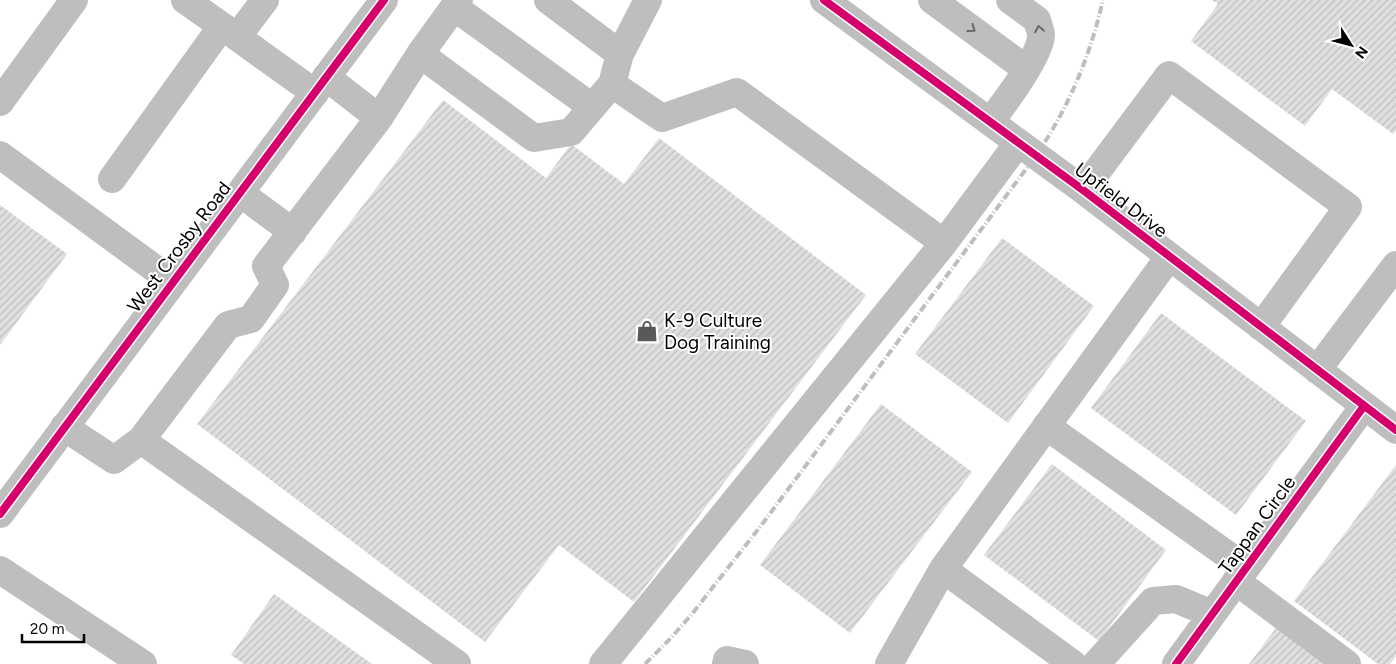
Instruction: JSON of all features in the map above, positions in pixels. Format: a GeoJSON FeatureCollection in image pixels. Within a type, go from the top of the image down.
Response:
{"type":"FeatureCollection","features":[{"type":"Feature","properties":{"kind":"street"},"geometry":{"type":"LineString","coordinates":[[0,102],[74,0]]}},
{"type":"Feature","properties":{"kind":"street"},"geometry":{"type":"LineString","coordinates":[[185,0],[230,32],[379,118]]}},
{"type":"Feature","properties":{"kind":"street"},"geometry":{"type":"LineString","coordinates":[[112,179],[230,32],[265,0]]}},
{"type":"Feature","properties":{"kind":"street","name":"West Crosby Road"},"geometry":{"type":"LineString","coordinates":[[0,514],[384,0]]}},
{"type":"Feature","properties":{"kind":"street"},"geometry":{"type":"LineString","coordinates":[[548,0],[620,54]]}},
{"type":"Feature","properties":{"kind":"street"},"geometry":{"type":"LineString","coordinates":[[420,54],[534,138],[571,132],[612,84],[620,54],[648,0]]}},
{"type":"Feature","properties":{"kind":"street","name":"Upfield Drive"},"geometry":{"type":"LineString","coordinates":[[824,0],[1082,190],[1396,430]]}},
{"type":"Feature","properties":{"kind":"street"},"geometry":{"type":"LineString","coordinates":[[932,0],[1026,70]]}},
{"type":"Feature","properties":{"kind":"street"},"geometry":{"type":"LineString","coordinates":[[990,122],[1021,80],[1041,36],[1037,20],[1010,0]]}},
{"type":"Feature","properties":{"kind":"street"},"geometry":{"type":"LineString","coordinates":[[64,427],[114,460],[141,440],[228,325],[251,319],[275,285],[266,266],[379,118],[420,54],[456,4],[592,107]]}},
{"type":"Feature","properties":{"kind":"street"},"geometry":{"type":"LineString","coordinates":[[1082,190],[1169,75],[1348,207],[1261,327]]}},
{"type":"Feature","properties":{"kind":"street"},"geometry":{"type":"LineString","coordinates":[[612,84],[662,118],[737,92],[944,243]]}},
{"type":"Feature","properties":{"kind":"street"},"geometry":{"type":"LineString","coordinates":[[603,664],[944,243],[1018,143]]}},
{"type":"Feature","properties":{"kind":"street"},"geometry":{"type":"LineString","coordinates":[[0,155],[173,282]]}},
{"type":"Feature","properties":{"kind":"street"},"geometry":{"type":"LineString","coordinates":[[240,193],[293,232]]}},
{"type":"Feature","properties":{"kind":"street"},"geometry":{"type":"LineString","coordinates":[[889,664],[943,569],[1169,257]]}},
{"type":"Feature","properties":{"kind":"street"},"geometry":{"type":"LineString","coordinates":[[1317,370],[1396,265]]}},
{"type":"Feature","properties":{"kind":"street","name":"Tappan Circle"},"geometry":{"type":"LineString","coordinates":[[1176,664],[1364,406]]}},
{"type":"Feature","properties":{"kind":"street"},"geometry":{"type":"LineString","coordinates":[[1046,426],[1241,574],[1347,664]]}},
{"type":"Feature","properties":{"kind":"street"},"geometry":{"type":"LineString","coordinates":[[141,440],[456,664]]}},
{"type":"Feature","properties":{"kind":"street"},"geometry":{"type":"LineString","coordinates":[[943,569],[1073,664]]}},
{"type":"Feature","properties":{"kind":"street"},"geometry":{"type":"LineString","coordinates":[[0,570],[143,664]]}},
{"type":"Feature","properties":{"kind":"street"},"geometry":{"type":"LineString","coordinates":[[1096,664],[1154,601],[1176,599],[1212,614]]}},
{"type":"Feature","properties":{"kind":"street"},"geometry":{"type":"LineString","coordinates":[[726,664],[727,660],[745,664]]}},
{"type":"Feature","properties":{"kind":"building"},"geometry":{"type":"Polygon","coordinates":[[[1212,0],[1396,0],[1396,130],[1393,134],[1332,89],[1305,126],[1191,41],[1218,4],[1212,0]]]}},
{"type":"Feature","properties":{"kind":"building"},"geometry":{"type":"Polygon","coordinates":[[[443,100],[546,178],[571,144],[624,184],[659,138],[866,295],[634,602],[559,545],[485,642],[197,424],[443,100]]]}},
{"type":"Feature","properties":{"kind":"building"},"geometry":{"type":"Polygon","coordinates":[[[0,205],[67,254],[0,345],[0,205]]]}},
{"type":"Feature","properties":{"kind":"building"},"geometry":{"type":"Polygon","coordinates":[[[1002,238],[1094,306],[1008,423],[915,354],[1002,238]]]}},
{"type":"Feature","properties":{"kind":"building"},"geometry":{"type":"Polygon","coordinates":[[[1161,313],[1306,421],[1236,515],[1091,408],[1161,313]]]}},
{"type":"Feature","properties":{"kind":"building"},"geometry":{"type":"Polygon","coordinates":[[[881,404],[972,472],[850,633],[760,565],[881,404]]]}},
{"type":"Feature","properties":{"kind":"building"},"geometry":{"type":"Polygon","coordinates":[[[1052,464],[1166,550],[1099,641],[984,555],[1052,464]]]}},
{"type":"Feature","properties":{"kind":"building"},"geometry":{"type":"Polygon","coordinates":[[[1396,465],[1396,656],[1390,664],[1378,664],[1294,601],[1396,465]]]}},
{"type":"Feature","properties":{"kind":"building"},"geometry":{"type":"Polygon","coordinates":[[[274,594],[372,664],[244,664],[231,655],[274,594]]]}},
{"type":"Feature","properties":{"kind":"building"},"geometry":{"type":"Polygon","coordinates":[[[1282,620],[1340,664],[1249,664],[1282,620]]]}},
{"type":"Feature","properties":{"kind":"railway"},"geometry":{"type":"LineString","coordinates":[[645,664],[692,614],[763,523],[1035,157],[1068,101],[1092,42],[1103,0]]}},
{"type":"Feature","properties":{"kind":"cycle path"},"geometry":{"type":"LineString","coordinates":[[0,514],[384,0]]}},
{"type":"Feature","properties":{"kind":"cycle path"},"geometry":{"type":"LineString","coordinates":[[824,0],[1083,190],[1396,430]]}},
{"type":"Feature","properties":{"kind":"cycle path"},"geometry":{"type":"LineString","coordinates":[[1176,664],[1364,406]]}},
{"type":"Feature","properties":{"kind":"place","name":"K-9 Culture Dog Training"},"geometry":{"type":"Point","coordinates":[647,331]}}]}
